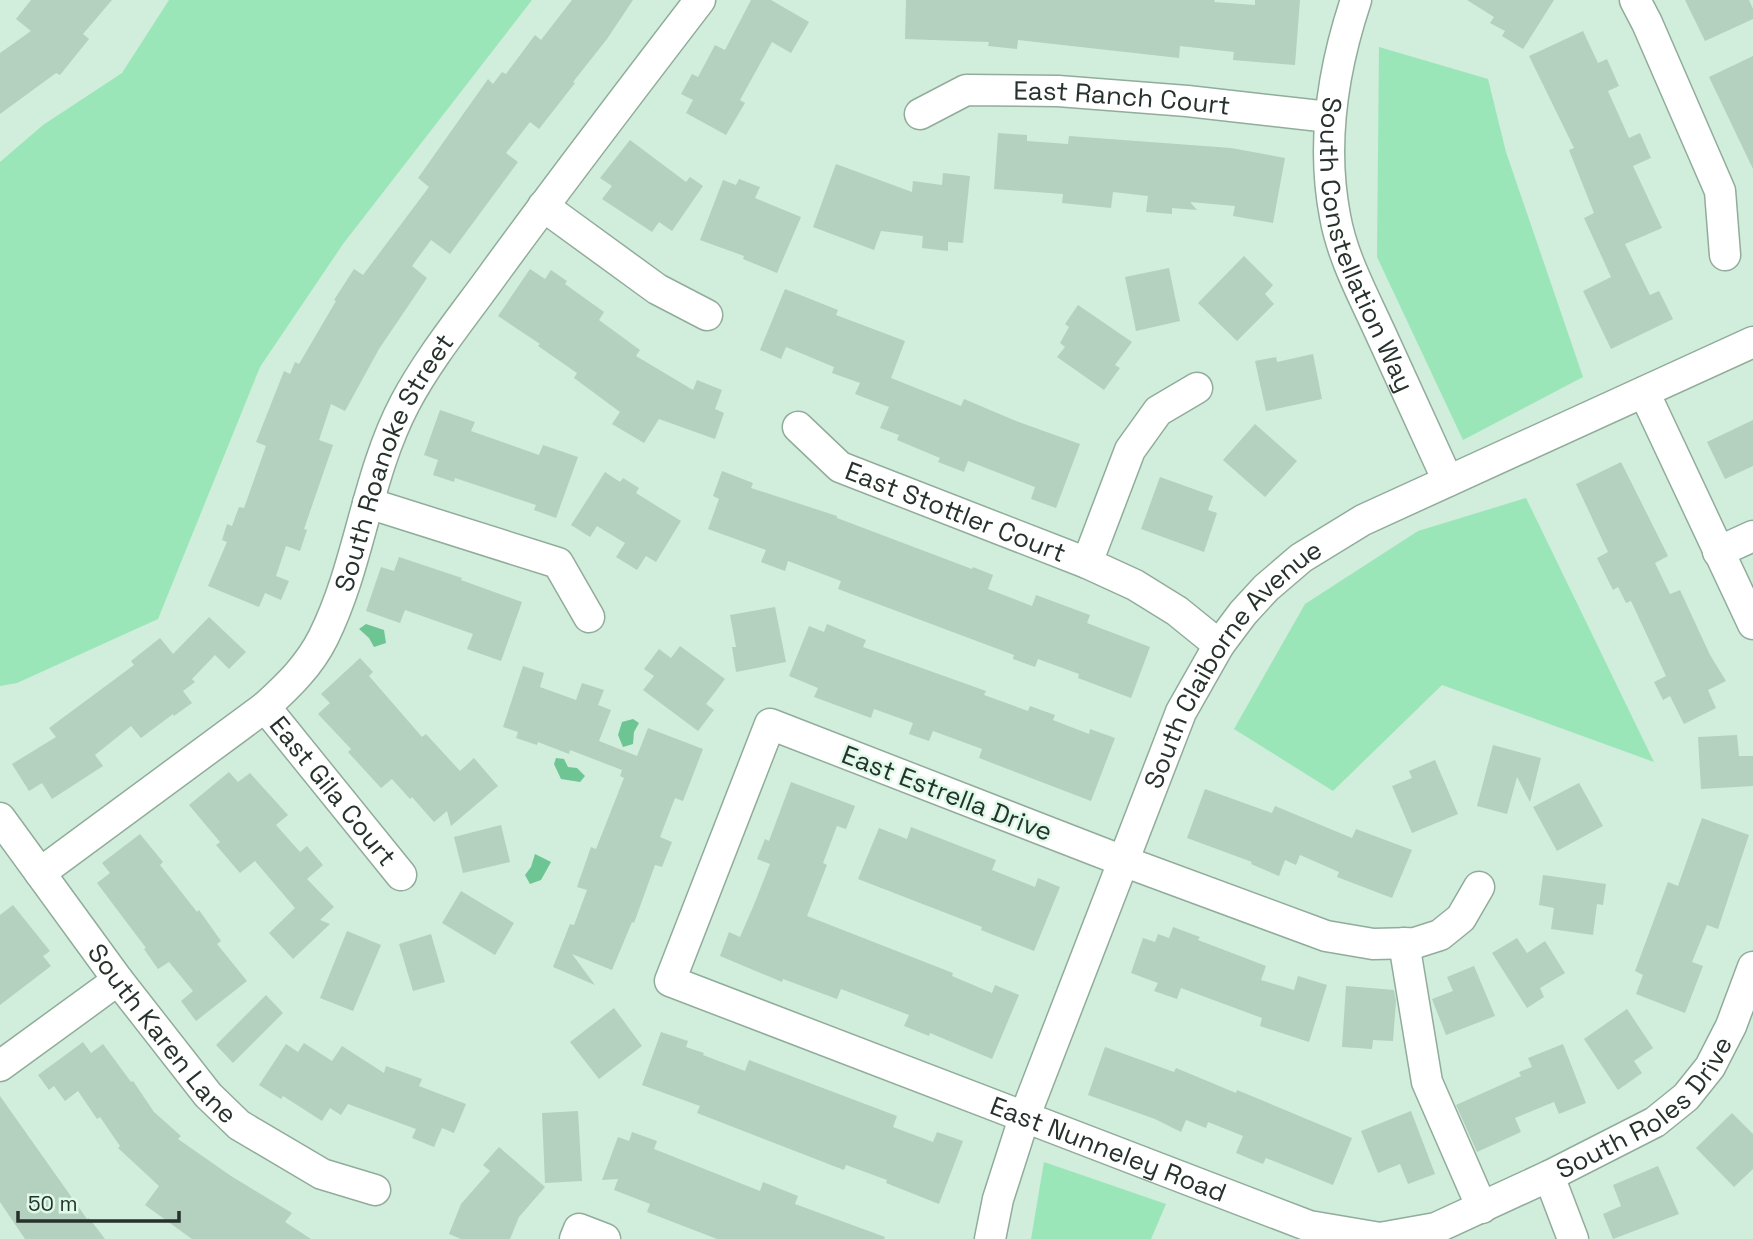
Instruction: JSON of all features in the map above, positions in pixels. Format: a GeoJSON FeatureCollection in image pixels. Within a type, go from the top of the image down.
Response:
{"type":"FeatureCollection","features":[{"type":"Feature","properties":{"kind":"street","name":"South Roanoke Street"},"geometry":{"type":"LineString","coordinates":[[40,873],[265,707],[298,677],[322,640],[340,597],[385,450],[404,404],[425,369],[543,206],[700,0]]}},
{"type":"Feature","properties":{"kind":"street","name":"South Constellation Way"},"geometry":{"type":"LineString","coordinates":[[1356,0],[1338,64],[1329,117],[1330,184],[1335,217],[1346,258],[1448,481]]}},
{"type":"Feature","properties":{"kind":"street"},"geometry":{"type":"LineString","coordinates":[[1635,0],[1720,191],[1725,255]]}},
{"type":"Feature","properties":{"kind":"street","name":"East Ranch Court"},"geometry":{"type":"LineString","coordinates":[[920,114],[965,90],[1071,92],[1187,101],[1329,117]]}},
{"type":"Feature","properties":{"kind":"street"},"geometry":{"type":"LineString","coordinates":[[543,206],[657,289],[707,315]]}},
{"type":"Feature","properties":{"kind":"street","name":"South Claiborne Avenue"},"geometry":{"type":"LineString","coordinates":[[990,1239],[998,1199],[1024,1118],[1181,712],[1219,645],[1243,613],[1266,587],[1301,558],[1363,520],[1753,342]]}},
{"type":"Feature","properties":{"kind":"street"},"geometry":{"type":"LineString","coordinates":[[1087,563],[1130,450],[1158,411],[1197,388]]}},
{"type":"Feature","properties":{"kind":"street"},"geometry":{"type":"LineString","coordinates":[[1644,392],[1753,624]]}},
{"type":"Feature","properties":{"kind":"street","name":"East Stottler Court"},"geometry":{"type":"LineString","coordinates":[[798,427],[840,467],[1087,563],[1135,585],[1177,611],[1219,645]]}},
{"type":"Feature","properties":{"kind":"street"},"geometry":{"type":"LineString","coordinates":[[368,503],[558,563],[589,617]]}},
{"type":"Feature","properties":{"kind":"street"},"geometry":{"type":"LineString","coordinates":[[1718,552],[1753,536]]}},
{"type":"Feature","properties":{"kind":"street","name":"East Gila Court"},"geometry":{"type":"LineString","coordinates":[[265,707],[401,875]]}},
{"type":"Feature","properties":{"kind":"street","name":"East Estrella Drive"},"geometry":{"type":"LineString","coordinates":[[670,981],[770,724],[1123,861],[1326,936],[1373,944],[1415,943],[1440,935],[1461,918],[1479,887]]}},
{"type":"Feature","properties":{"kind":"street","name":"South Karen Lane"},"geometry":{"type":"LineString","coordinates":[[0,818],[118,979],[208,1095],[239,1125],[322,1174],[375,1190]]}},
{"type":"Feature","properties":{"kind":"street"},"geometry":{"type":"LineString","coordinates":[[1404,943],[1427,1082],[1482,1208]]}},
{"type":"Feature","properties":{"kind":"street","name":"South Roles Drive"},"geometry":{"type":"LineString","coordinates":[[1573,1239],[1549,1176],[1655,1122],[1686,1097],[1715,1056],[1731,1026],[1753,967]]}},
{"type":"Feature","properties":{"kind":"street"},"geometry":{"type":"LineString","coordinates":[[0,1066],[118,979]]}},
{"type":"Feature","properties":{"kind":"street","name":"East Nunneley Road"},"geometry":{"type":"LineString","coordinates":[[670,981],[1024,1118],[1307,1233],[1380,1238],[1436,1228],[1549,1176]]}},
{"type":"Feature","properties":{"kind":"shaded area"},"geometry":{"type":"Polygon","coordinates":[[[169,0],[532,0],[343,244],[260,367],[158,619],[17,683],[0,686],[0,162],[43,125],[122,73],[169,0]]]}},
{"type":"Feature","properties":{"kind":"shaded area"},"geometry":{"type":"Polygon","coordinates":[[[1379,47],[1488,79],[1506,152],[1583,377],[1463,440],[1377,257],[1379,47]]]}},
{"type":"Feature","properties":{"kind":"shaded area"},"geometry":{"type":"Polygon","coordinates":[[[1526,498],[1654,762],[1442,685],[1333,791],[1234,729],[1305,604],[1418,531],[1526,498]]]}},
{"type":"Feature","properties":{"kind":"shaded area"},"geometry":{"type":"Polygon","coordinates":[[[366,624],[384,630],[386,643],[374,647],[359,629],[366,624]]]}},
{"type":"Feature","properties":{"kind":"shaded area"},"geometry":{"type":"Polygon","coordinates":[[[633,719],[639,723],[634,732],[633,744],[623,747],[618,735],[622,722],[633,719]]]}},
{"type":"Feature","properties":{"kind":"shaded area"},"geometry":{"type":"Polygon","coordinates":[[[556,758],[564,759],[568,767],[577,768],[585,776],[580,782],[561,779],[554,764],[556,758]]]}},
{"type":"Feature","properties":{"kind":"shaded area"},"geometry":{"type":"Polygon","coordinates":[[[535,854],[551,862],[541,880],[530,884],[525,875],[535,854]]]}},
{"type":"Feature","properties":{"kind":"shaded area"},"geometry":{"type":"Polygon","coordinates":[[[1044,1162],[1166,1204],[1151,1239],[1031,1239],[1044,1162]]]}},
{"type":"Feature","properties":{"kind":"building"},"geometry":{"type":"Polygon","coordinates":[[[31,0],[112,0],[83,34],[89,39],[60,75],[56,73],[0,114],[0,53],[31,31],[16,19],[31,0]]]}},
{"type":"Feature","properties":{"kind":"building"},"geometry":{"type":"Polygon","coordinates":[[[572,0],[633,0],[539,129],[530,122],[506,153],[518,162],[450,254],[431,240],[412,266],[427,278],[379,349],[345,411],[331,404],[319,440],[333,445],[304,529],[307,530],[300,551],[286,546],[276,576],[289,581],[281,600],[265,593],[259,607],[208,586],[227,542],[222,540],[227,524],[232,526],[239,507],[244,508],[266,446],[256,442],[284,371],[290,374],[295,362],[299,364],[354,269],[363,275],[429,187],[418,178],[488,79],[493,84],[502,72],[506,74],[535,35],[541,40],[572,0]]]}},
{"type":"Feature","properties":{"kind":"building"},"geometry":{"type":"Polygon","coordinates":[[[751,0],[771,0],[809,22],[791,53],[772,42],[740,100],[745,103],[726,135],[686,113],[693,100],[681,94],[692,74],[698,77],[715,45],[725,50],[751,0]]]}},
{"type":"Feature","properties":{"kind":"building"},"geometry":{"type":"Polygon","coordinates":[[[906,0],[1215,0],[1214,2],[1255,5],[1255,0],[1300,0],[1295,65],[1233,60],[1234,52],[1180,46],[1179,58],[1018,40],[1017,49],[988,46],[989,42],[905,39],[906,0]]]}},
{"type":"Feature","properties":{"kind":"building"},"geometry":{"type":"Polygon","coordinates":[[[1467,0],[1554,0],[1523,49],[1502,36],[1505,31],[1490,23],[1494,17],[1467,0]]]}},
{"type":"Feature","properties":{"kind":"building"},"geometry":{"type":"Polygon","coordinates":[[[1685,0],[1749,0],[1753,19],[1705,41],[1685,0]]]}},
{"type":"Feature","properties":{"kind":"building"},"geometry":{"type":"Polygon","coordinates":[[[1583,31],[1598,63],[1607,59],[1619,86],[1608,91],[1629,138],[1640,133],[1651,158],[1633,166],[1662,228],[1625,244],[1650,295],[1659,291],[1673,319],[1611,349],[1583,291],[1611,277],[1584,218],[1594,213],[1569,150],[1574,148],[1529,56],[1583,31]]]}},
{"type":"Feature","properties":{"kind":"building"},"geometry":{"type":"Polygon","coordinates":[[[1753,56],[1753,169],[1709,77],[1753,56]]]}},
{"type":"Feature","properties":{"kind":"building"},"geometry":{"type":"Polygon","coordinates":[[[998,133],[1027,135],[1027,141],[1068,144],[1069,136],[1231,148],[1285,158],[1273,223],[1233,216],[1235,206],[1190,202],[1197,210],[1172,208],[1172,214],[1146,212],[1148,196],[1113,192],[1111,208],[1062,203],[1063,194],[994,189],[998,133]]]}},
{"type":"Feature","properties":{"kind":"building"},"geometry":{"type":"Polygon","coordinates":[[[630,140],[686,182],[690,177],[703,186],[672,231],[659,222],[652,232],[602,199],[612,186],[600,178],[630,140]]]}},
{"type":"Feature","properties":{"kind":"building"},"geometry":{"type":"Polygon","coordinates":[[[836,164],[912,192],[913,181],[942,185],[943,173],[970,176],[963,243],[948,242],[948,251],[922,248],[923,236],[881,231],[874,250],[813,227],[836,164]]]}},
{"type":"Feature","properties":{"kind":"building"},"geometry":{"type":"Polygon","coordinates":[[[739,179],[760,187],[755,198],[801,217],[777,273],[743,259],[744,256],[700,240],[723,180],[736,185],[739,179]]]}},
{"type":"Feature","properties":{"kind":"building"},"geometry":{"type":"Polygon","coordinates":[[[1244,256],[1273,285],[1265,294],[1274,304],[1237,341],[1198,303],[1244,256]]]}},
{"type":"Feature","properties":{"kind":"building"},"geometry":{"type":"Polygon","coordinates":[[[1169,268],[1180,321],[1136,331],[1125,277],[1169,268]]]}},
{"type":"Feature","properties":{"kind":"building"},"geometry":{"type":"Polygon","coordinates":[[[530,269],[545,279],[551,270],[567,281],[565,284],[604,312],[599,320],[640,350],[636,356],[693,390],[697,380],[722,390],[715,409],[724,413],[715,439],[659,419],[644,443],[612,424],[620,412],[574,378],[577,373],[498,316],[530,269]]]}},
{"type":"Feature","properties":{"kind":"building"},"geometry":{"type":"Polygon","coordinates":[[[785,289],[838,310],[836,315],[905,341],[891,378],[961,406],[964,399],[1080,444],[1056,508],[1031,499],[1035,487],[968,461],[964,472],[938,462],[940,458],[897,440],[899,435],[880,428],[889,407],[855,394],[860,383],[832,373],[834,367],[786,347],[781,359],[760,350],[785,289]]]}},
{"type":"Feature","properties":{"kind":"building"},"geometry":{"type":"Polygon","coordinates":[[[1078,305],[1132,342],[1115,365],[1120,368],[1104,390],[1057,357],[1065,347],[1060,343],[1069,327],[1065,324],[1078,305]]]}},
{"type":"Feature","properties":{"kind":"building"},"geometry":{"type":"Polygon","coordinates":[[[1313,354],[1322,399],[1266,411],[1255,361],[1276,357],[1277,362],[1313,354]]]}},
{"type":"Feature","properties":{"kind":"building"},"geometry":{"type":"Polygon","coordinates":[[[440,410],[475,422],[471,431],[539,455],[543,445],[578,457],[556,518],[534,510],[536,505],[455,478],[454,482],[433,475],[438,460],[424,455],[440,410]]]}},
{"type":"Feature","properties":{"kind":"building"},"geometry":{"type":"Polygon","coordinates":[[[1753,420],[1753,466],[1725,479],[1707,442],[1753,420]]]}},
{"type":"Feature","properties":{"kind":"building"},"geometry":{"type":"Polygon","coordinates":[[[1255,424],[1297,461],[1265,497],[1223,460],[1255,424]]]}},
{"type":"Feature","properties":{"kind":"building"},"geometry":{"type":"Polygon","coordinates":[[[1621,462],[1668,556],[1655,563],[1670,594],[1680,590],[1710,655],[1726,681],[1708,690],[1716,708],[1684,724],[1670,696],[1663,700],[1654,682],[1666,676],[1631,601],[1626,603],[1618,587],[1613,590],[1597,558],[1608,552],[1576,484],[1621,462]]]}},
{"type":"Feature","properties":{"kind":"building"},"geometry":{"type":"Polygon","coordinates":[[[722,471],[753,483],[751,488],[837,516],[993,575],[988,589],[1032,606],[1036,595],[1090,615],[1087,623],[1150,647],[1131,698],[1038,659],[1035,667],[1013,659],[1014,655],[838,589],[841,581],[788,561],[785,571],[761,562],[766,550],[708,529],[719,499],[713,496],[722,471]]]}},
{"type":"Feature","properties":{"kind":"building"},"geometry":{"type":"Polygon","coordinates":[[[605,472],[620,482],[623,478],[639,488],[636,493],[681,521],[656,562],[646,556],[637,570],[616,557],[625,543],[597,526],[590,537],[571,525],[605,472]]]}},
{"type":"Feature","properties":{"kind":"building"},"geometry":{"type":"Polygon","coordinates":[[[1160,477],[1213,496],[1208,510],[1217,513],[1204,552],[1141,529],[1160,477]]]}},
{"type":"Feature","properties":{"kind":"building"},"geometry":{"type":"Polygon","coordinates":[[[399,557],[522,602],[501,661],[467,649],[473,634],[405,610],[400,623],[366,611],[381,567],[394,571],[399,557]]]}},
{"type":"Feature","properties":{"kind":"building"},"geometry":{"type":"Polygon","coordinates":[[[775,607],[786,662],[736,672],[732,647],[736,647],[730,615],[775,607]]]}},
{"type":"Feature","properties":{"kind":"building"},"geometry":{"type":"Polygon","coordinates":[[[209,617],[246,652],[229,669],[215,655],[192,679],[195,682],[183,691],[192,703],[141,738],[131,726],[95,755],[103,766],[52,799],[42,783],[29,791],[12,764],[56,737],[49,728],[134,665],[131,661],[160,638],[173,654],[209,617]]]}},
{"type":"Feature","properties":{"kind":"building"},"geometry":{"type":"Polygon","coordinates":[[[827,624],[866,640],[863,647],[986,691],[984,695],[1028,711],[1030,706],[1055,715],[1053,720],[1089,734],[1090,729],[1115,738],[1091,801],[979,758],[982,749],[933,731],[929,741],[909,734],[913,723],[874,709],[871,718],[814,697],[818,688],[789,676],[809,626],[824,632],[827,624]]]}},
{"type":"Feature","properties":{"kind":"building"},"geometry":{"type":"Polygon","coordinates":[[[680,646],[725,679],[706,704],[714,710],[698,731],[643,690],[654,676],[644,669],[659,649],[671,658],[680,646]]]}},
{"type":"Feature","properties":{"kind":"building"},"geometry":{"type":"Polygon","coordinates":[[[360,658],[373,672],[369,676],[422,737],[426,734],[460,771],[474,758],[498,786],[451,826],[447,811],[434,822],[392,779],[381,788],[348,752],[351,749],[318,714],[330,703],[321,694],[360,658]]]}},
{"type":"Feature","properties":{"kind":"building"},"geometry":{"type":"Polygon","coordinates":[[[523,666],[544,673],[540,687],[576,700],[582,683],[604,690],[598,705],[611,710],[599,741],[637,756],[648,728],[703,749],[683,801],[675,798],[660,837],[672,842],[662,867],[655,865],[634,923],[632,922],[612,970],[572,954],[595,985],[553,967],[570,924],[574,925],[587,890],[577,887],[591,847],[596,849],[624,778],[620,776],[622,770],[570,750],[569,754],[538,742],[537,745],[516,738],[518,732],[503,727],[523,666]]]}},
{"type":"Feature","properties":{"kind":"building"},"geometry":{"type":"Polygon","coordinates":[[[1737,735],[1739,756],[1753,756],[1753,786],[1701,789],[1698,737],[1737,735]]]}},
{"type":"Feature","properties":{"kind":"building"},"geometry":{"type":"Polygon","coordinates":[[[1493,745],[1541,758],[1530,802],[1517,777],[1507,814],[1477,806],[1493,745]]]}},
{"type":"Feature","properties":{"kind":"building"},"geometry":{"type":"Polygon","coordinates":[[[1435,760],[1458,814],[1412,833],[1392,786],[1412,778],[1409,771],[1435,760]]]}},
{"type":"Feature","properties":{"kind":"building"},"geometry":{"type":"Polygon","coordinates":[[[229,772],[238,782],[250,773],[288,815],[276,825],[300,852],[307,846],[323,865],[307,879],[334,907],[320,920],[330,924],[293,959],[269,933],[295,908],[255,861],[240,873],[216,845],[220,842],[189,805],[229,772]]]}},
{"type":"Feature","properties":{"kind":"building"},"geometry":{"type":"Polygon","coordinates":[[[791,782],[855,806],[846,829],[837,826],[823,863],[827,865],[807,916],[953,973],[952,976],[992,993],[995,985],[1019,995],[992,1059],[930,1033],[929,1036],[904,1026],[909,1015],[841,989],[837,999],[783,979],[782,982],[720,956],[729,932],[740,937],[753,907],[770,864],[757,859],[765,839],[769,841],[791,782]]]}},
{"type":"Feature","properties":{"kind":"building"},"geometry":{"type":"Polygon","coordinates":[[[1579,783],[1603,826],[1557,851],[1533,807],[1579,783]]]}},
{"type":"Feature","properties":{"kind":"building"},"geometry":{"type":"Polygon","coordinates":[[[1205,789],[1272,813],[1275,806],[1352,838],[1356,829],[1412,850],[1392,898],[1337,877],[1339,872],[1300,855],[1296,865],[1285,860],[1279,876],[1251,864],[1252,862],[1187,838],[1205,789]]]}},
{"type":"Feature","properties":{"kind":"building"},"geometry":{"type":"Polygon","coordinates":[[[1702,818],[1749,835],[1718,929],[1707,925],[1692,962],[1703,966],[1685,1013],[1636,994],[1643,975],[1635,971],[1668,882],[1678,886],[1702,818]]]}},
{"type":"Feature","properties":{"kind":"building"},"geometry":{"type":"Polygon","coordinates":[[[501,825],[510,862],[463,873],[454,837],[501,825]]]}},
{"type":"Feature","properties":{"kind":"building"},"geometry":{"type":"Polygon","coordinates":[[[911,827],[996,860],[992,870],[1035,887],[1038,878],[1060,887],[1034,951],[981,930],[982,927],[858,879],[879,828],[907,839],[911,827]]]}},
{"type":"Feature","properties":{"kind":"building"},"geometry":{"type":"Polygon","coordinates":[[[140,834],[163,862],[160,865],[197,912],[199,910],[221,941],[217,944],[247,981],[196,1021],[181,1001],[193,991],[169,962],[158,969],[144,949],[146,948],[97,883],[110,873],[102,863],[140,834]]]}},
{"type":"Feature","properties":{"kind":"building"},"geometry":{"type":"Polygon","coordinates":[[[1543,875],[1606,884],[1603,905],[1597,904],[1593,935],[1551,929],[1554,908],[1539,905],[1543,875]]]}},
{"type":"Feature","properties":{"kind":"building"},"geometry":{"type":"Polygon","coordinates":[[[461,891],[514,923],[495,955],[442,923],[461,891]]]}},
{"type":"Feature","properties":{"kind":"building"},"geometry":{"type":"Polygon","coordinates":[[[13,905],[50,951],[43,956],[51,966],[0,1005],[0,915],[13,905]]]}},
{"type":"Feature","properties":{"kind":"building"},"geometry":{"type":"Polygon","coordinates":[[[1173,927],[1200,937],[1198,940],[1266,966],[1261,980],[1294,990],[1298,976],[1327,985],[1309,1042],[1260,1026],[1262,1018],[1181,988],[1177,999],[1154,991],[1158,983],[1131,973],[1143,938],[1155,942],[1158,934],[1169,938],[1173,927]]]}},
{"type":"Feature","properties":{"kind":"building"},"geometry":{"type":"Polygon","coordinates":[[[347,931],[381,945],[353,1011],[320,998],[347,931]]]}},
{"type":"Feature","properties":{"kind":"building"},"geometry":{"type":"Polygon","coordinates":[[[431,934],[445,982],[413,991],[399,944],[431,934]]]}},
{"type":"Feature","properties":{"kind":"building"},"geometry":{"type":"Polygon","coordinates":[[[1517,938],[1527,953],[1545,941],[1565,973],[1540,988],[1544,997],[1527,1008],[1492,953],[1517,938]]]}},
{"type":"Feature","properties":{"kind":"building"},"geometry":{"type":"Polygon","coordinates":[[[1474,966],[1495,1016],[1446,1035],[1432,999],[1453,991],[1447,977],[1474,966]]]}},
{"type":"Feature","properties":{"kind":"building"},"geometry":{"type":"Polygon","coordinates":[[[1346,986],[1394,990],[1396,1001],[1393,1041],[1373,1040],[1372,1049],[1342,1047],[1346,986]]]}},
{"type":"Feature","properties":{"kind":"building"},"geometry":{"type":"Polygon","coordinates":[[[266,995],[283,1013],[233,1063],[216,1045],[266,995]]]}},
{"type":"Feature","properties":{"kind":"building"},"geometry":{"type":"Polygon","coordinates":[[[614,1008],[642,1046],[599,1079],[570,1042],[614,1008]]]}},
{"type":"Feature","properties":{"kind":"building"},"geometry":{"type":"Polygon","coordinates":[[[1627,1009],[1653,1048],[1634,1061],[1642,1073],[1618,1090],[1584,1039],[1627,1009]]]}},
{"type":"Feature","properties":{"kind":"building"},"geometry":{"type":"Polygon","coordinates":[[[661,1032],[688,1041],[686,1047],[745,1071],[749,1060],[897,1116],[893,1127],[933,1142],[937,1132],[963,1141],[939,1204],[886,1183],[887,1180],[846,1165],[844,1170],[697,1113],[700,1106],[642,1085],[661,1032]]]}},
{"type":"Feature","properties":{"kind":"building"},"geometry":{"type":"Polygon","coordinates":[[[83,1042],[91,1053],[103,1044],[154,1112],[181,1136],[178,1139],[231,1176],[292,1213],[285,1222],[311,1239],[192,1239],[145,1205],[159,1186],[118,1148],[120,1146],[100,1117],[97,1119],[78,1091],[65,1101],[54,1086],[49,1090],[38,1075],[83,1042]]]}},
{"type":"Feature","properties":{"kind":"building"},"geometry":{"type":"Polygon","coordinates":[[[304,1043],[332,1061],[342,1046],[384,1073],[386,1066],[422,1079],[419,1086],[466,1104],[454,1133],[442,1128],[434,1147],[412,1138],[416,1129],[348,1104],[341,1115],[330,1108],[322,1121],[283,1096],[281,1099],[259,1085],[286,1044],[298,1052],[304,1043]]]}},
{"type":"Feature","properties":{"kind":"building"},"geometry":{"type":"Polygon","coordinates":[[[1563,1044],[1586,1103],[1559,1114],[1554,1102],[1515,1118],[1521,1132],[1477,1152],[1456,1105],[1521,1076],[1519,1072],[1532,1067],[1528,1058],[1563,1044]]]}},
{"type":"Feature","properties":{"kind":"building"},"geometry":{"type":"Polygon","coordinates":[[[1105,1047],[1174,1072],[1176,1068],[1236,1093],[1237,1090],[1352,1138],[1333,1185],[1266,1158],[1263,1164],[1236,1153],[1243,1136],[1208,1122],[1206,1128],[1186,1120],[1181,1132],[1155,1119],[1088,1095],[1105,1047]]]}},
{"type":"Feature","properties":{"kind":"building"},"geometry":{"type":"Polygon","coordinates":[[[0,1096],[87,1219],[89,1218],[105,1239],[25,1239],[0,1202],[0,1096]]]}},
{"type":"Feature","properties":{"kind":"building"},"geometry":{"type":"Polygon","coordinates":[[[578,1111],[582,1181],[545,1183],[542,1113],[578,1111]]]}},
{"type":"Feature","properties":{"kind":"building"},"geometry":{"type":"Polygon","coordinates":[[[1411,1111],[1435,1174],[1408,1184],[1400,1164],[1378,1173],[1361,1131],[1411,1111]]]}},
{"type":"Feature","properties":{"kind":"building"},"geometry":{"type":"Polygon","coordinates":[[[1732,1113],[1753,1134],[1753,1169],[1734,1187],[1696,1148],[1732,1113]]]}},
{"type":"Feature","properties":{"kind":"building"},"geometry":{"type":"Polygon","coordinates":[[[632,1132],[657,1141],[654,1149],[760,1191],[763,1182],[798,1196],[795,1204],[885,1237],[717,1239],[647,1212],[650,1204],[614,1190],[618,1179],[602,1180],[618,1137],[629,1141],[632,1132]]]}},
{"type":"Feature","properties":{"kind":"building"},"geometry":{"type":"Polygon","coordinates":[[[499,1147],[545,1187],[519,1217],[510,1239],[461,1239],[449,1234],[461,1204],[490,1171],[483,1165],[499,1147]]]}},
{"type":"Feature","properties":{"kind":"building"},"geometry":{"type":"Polygon","coordinates":[[[1658,1166],[1679,1214],[1613,1239],[1603,1214],[1621,1206],[1613,1185],[1658,1166]]]}}]}
